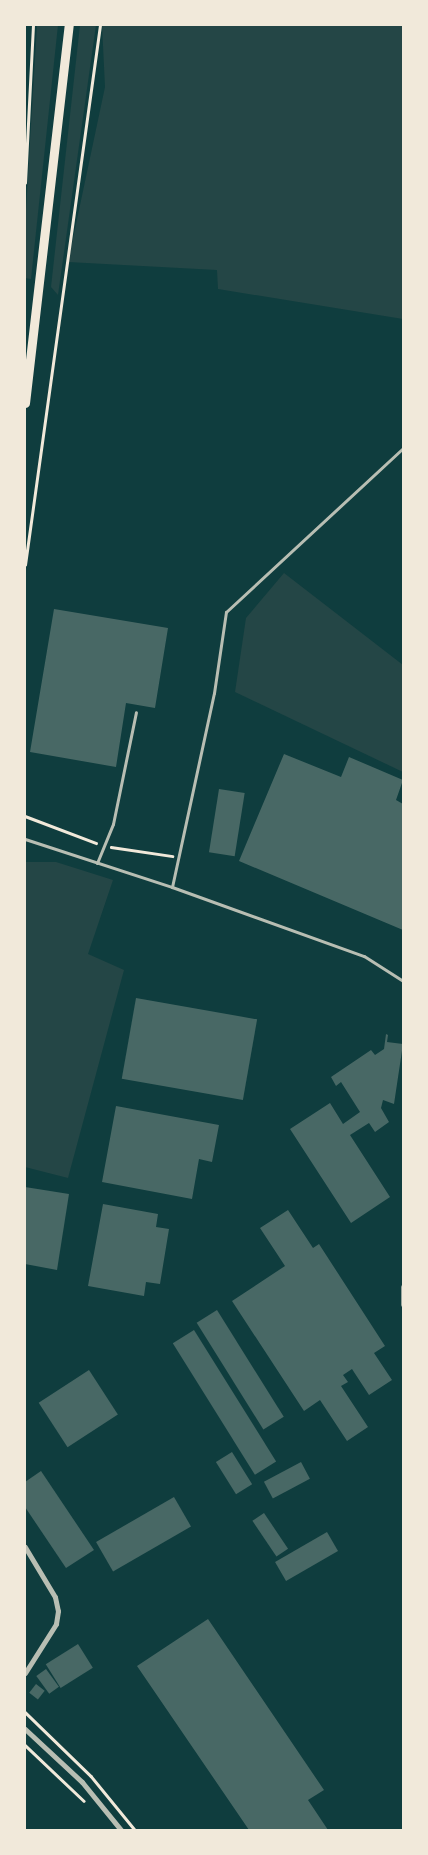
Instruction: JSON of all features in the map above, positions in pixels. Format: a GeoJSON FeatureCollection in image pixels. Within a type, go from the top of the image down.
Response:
{"type":"FeatureCollection","features":[{"type":"Feature","properties":{"kind":"main road"},"geometry":{"type":"LineString","coordinates":[[25,403],[69,25]]}},
{"type":"Feature","properties":{"kind":"street"},"geometry":{"type":"LineString","coordinates":[[25,1547],[55,1597],[58,1611],[56,1624],[25,1672]]}},
{"type":"Feature","properties":{"kind":"street"},"geometry":{"type":"LineString","coordinates":[[25,1729],[82,1782],[121,1830]]}},
{"type":"Feature","properties":{"kind":"lane"},"geometry":{"type":"LineString","coordinates":[[172,887],[214,693],[226,612],[403,448]]}},
{"type":"Feature","properties":{"kind":"lane"},"geometry":{"type":"LineString","coordinates":[[97,863],[113,824],[136,712]]}},
{"type":"Feature","properties":{"kind":"lane"},"geometry":{"type":"LineString","coordinates":[[25,839],[172,887],[364,956],[403,981]]}},
{"type":"Feature","properties":{"kind":"path"},"geometry":{"type":"LineString","coordinates":[[25,183],[33,25]]}},
{"type":"Feature","properties":{"kind":"path"},"geometry":{"type":"LineString","coordinates":[[25,565],[100,25]]}},
{"type":"Feature","properties":{"kind":"path"},"geometry":{"type":"LineString","coordinates":[[25,1745],[90,1806]]}},
{"type":"Feature","properties":{"kind":"shaded area"},"geometry":{"type":"Polygon","coordinates":[[[37,25],[58,25],[31,279],[25,278],[25,226],[37,25]]]}},
{"type":"Feature","properties":{"kind":"shaded area"},"geometry":{"type":"Polygon","coordinates":[[[80,25],[96,25],[58,295],[51,287],[80,25]]]}},
{"type":"Feature","properties":{"kind":"shaded area"},"geometry":{"type":"Polygon","coordinates":[[[102,25],[403,25],[403,319],[218,289],[217,270],[68,262],[105,87],[102,25]]]}},
{"type":"Feature","properties":{"kind":"shaded area"},"geometry":{"type":"Polygon","coordinates":[[[284,573],[403,665],[403,772],[235,692],[246,618],[284,573]]]}},
{"type":"Feature","properties":{"kind":"shaded area"},"geometry":{"type":"Polygon","coordinates":[[[25,862],[56,862],[113,880],[88,954],[124,970],[68,1178],[25,1167],[25,862]]]}},
{"type":"Feature","properties":{"kind":"building"},"geometry":{"type":"Polygon","coordinates":[[[54,609],[168,628],[155,708],[126,703],[116,767],[30,752],[54,609]]]}},
{"type":"Feature","properties":{"kind":"building"},"geometry":{"type":"Polygon","coordinates":[[[284,754],[341,777],[349,757],[403,780],[396,800],[403,804],[403,930],[239,861],[284,754]]]}},
{"type":"Feature","properties":{"kind":"building"},"geometry":{"type":"Polygon","coordinates":[[[219,789],[245,793],[235,856],[209,852],[219,789]]]}},
{"type":"Feature","properties":{"kind":"building"},"geometry":{"type":"Polygon","coordinates":[[[136,998],[257,1019],[243,1100],[122,1079],[136,998]]]}},
{"type":"Feature","properties":{"kind":"building"},"geometry":{"type":"Polygon","coordinates":[[[386,1034],[388,1035],[387,1042],[403,1044],[394,1104],[383,1100],[381,1108],[389,1122],[375,1132],[369,1123],[350,1135],[390,1197],[351,1223],[290,1129],[330,1103],[343,1124],[360,1112],[341,1082],[336,1086],[331,1077],[371,1050],[375,1055],[384,1049],[386,1034]]]}},
{"type":"Feature","properties":{"kind":"building"},"geometry":{"type":"Polygon","coordinates":[[[116,1106],[219,1125],[212,1162],[199,1159],[192,1199],[102,1182],[116,1106]]]}},
{"type":"Feature","properties":{"kind":"building"},"geometry":{"type":"Polygon","coordinates":[[[25,1187],[69,1194],[57,1270],[25,1264],[25,1187]]]}},
{"type":"Feature","properties":{"kind":"building"},"geometry":{"type":"Polygon","coordinates":[[[103,1204],[158,1214],[156,1227],[169,1229],[160,1284],[146,1282],[144,1296],[88,1286],[103,1204]]]}},
{"type":"Feature","properties":{"kind":"building"},"geometry":{"type":"Polygon","coordinates":[[[288,1210],[313,1248],[319,1244],[385,1346],[374,1353],[392,1380],[369,1395],[352,1369],[343,1375],[348,1382],[341,1386],[368,1427],[347,1441],[320,1400],[304,1411],[232,1301],[285,1266],[260,1228],[288,1210]]]}},
{"type":"Feature","properties":{"kind":"building"},"geometry":{"type":"Polygon","coordinates":[[[217,1310],[284,1417],[263,1430],[197,1323],[217,1310]]]}},
{"type":"Feature","properties":{"kind":"building"},"geometry":{"type":"Polygon","coordinates":[[[194,1330],[276,1461],[255,1475],[173,1343],[194,1330]]]}},
{"type":"Feature","properties":{"kind":"building"},"geometry":{"type":"Polygon","coordinates":[[[89,1370],[118,1414],[68,1447],[39,1403],[89,1370]]]}},
{"type":"Feature","properties":{"kind":"building"},"geometry":{"type":"Polygon","coordinates":[[[232,1452],[252,1484],[236,1494],[216,1462],[232,1452]]]}},
{"type":"Feature","properties":{"kind":"building"},"geometry":{"type":"Polygon","coordinates":[[[301,1462],[310,1479],[273,1498],[264,1482],[301,1462]]]}},
{"type":"Feature","properties":{"kind":"building"},"geometry":{"type":"Polygon","coordinates":[[[41,1471],[94,1550],[66,1568],[25,1507],[25,1482],[41,1471]]]}},
{"type":"Feature","properties":{"kind":"building"},"geometry":{"type":"Polygon","coordinates":[[[174,1497],[191,1526],[113,1571],[96,1542],[174,1497]]]}},
{"type":"Feature","properties":{"kind":"building"},"geometry":{"type":"Polygon","coordinates":[[[264,1513],[288,1549],[276,1556],[252,1521],[264,1513]]]}},
{"type":"Feature","properties":{"kind":"building"},"geometry":{"type":"Polygon","coordinates":[[[327,1532],[338,1551],[286,1581],[275,1562],[327,1532]]]}},
{"type":"Feature","properties":{"kind":"building"},"geometry":{"type":"Polygon","coordinates":[[[208,1619],[324,1790],[308,1800],[328,1830],[249,1830],[137,1666],[208,1619]]]}},
{"type":"Feature","properties":{"kind":"building"},"geometry":{"type":"Polygon","coordinates":[[[78,1644],[93,1668],[61,1688],[46,1664],[78,1644]]]}},
{"type":"Feature","properties":{"kind":"building"},"geometry":{"type":"Polygon","coordinates":[[[46,1669],[59,1687],[49,1694],[36,1676],[46,1669]]]}},
{"type":"Feature","properties":{"kind":"building"},"geometry":{"type":"Polygon","coordinates":[[[36,1684],[45,1691],[38,1699],[29,1693],[36,1684]]]}},
{"type":"Feature","properties":{"kind":"railway"},"geometry":{"type":"LineString","coordinates":[[403,1287],[403,1305]]}}]}
